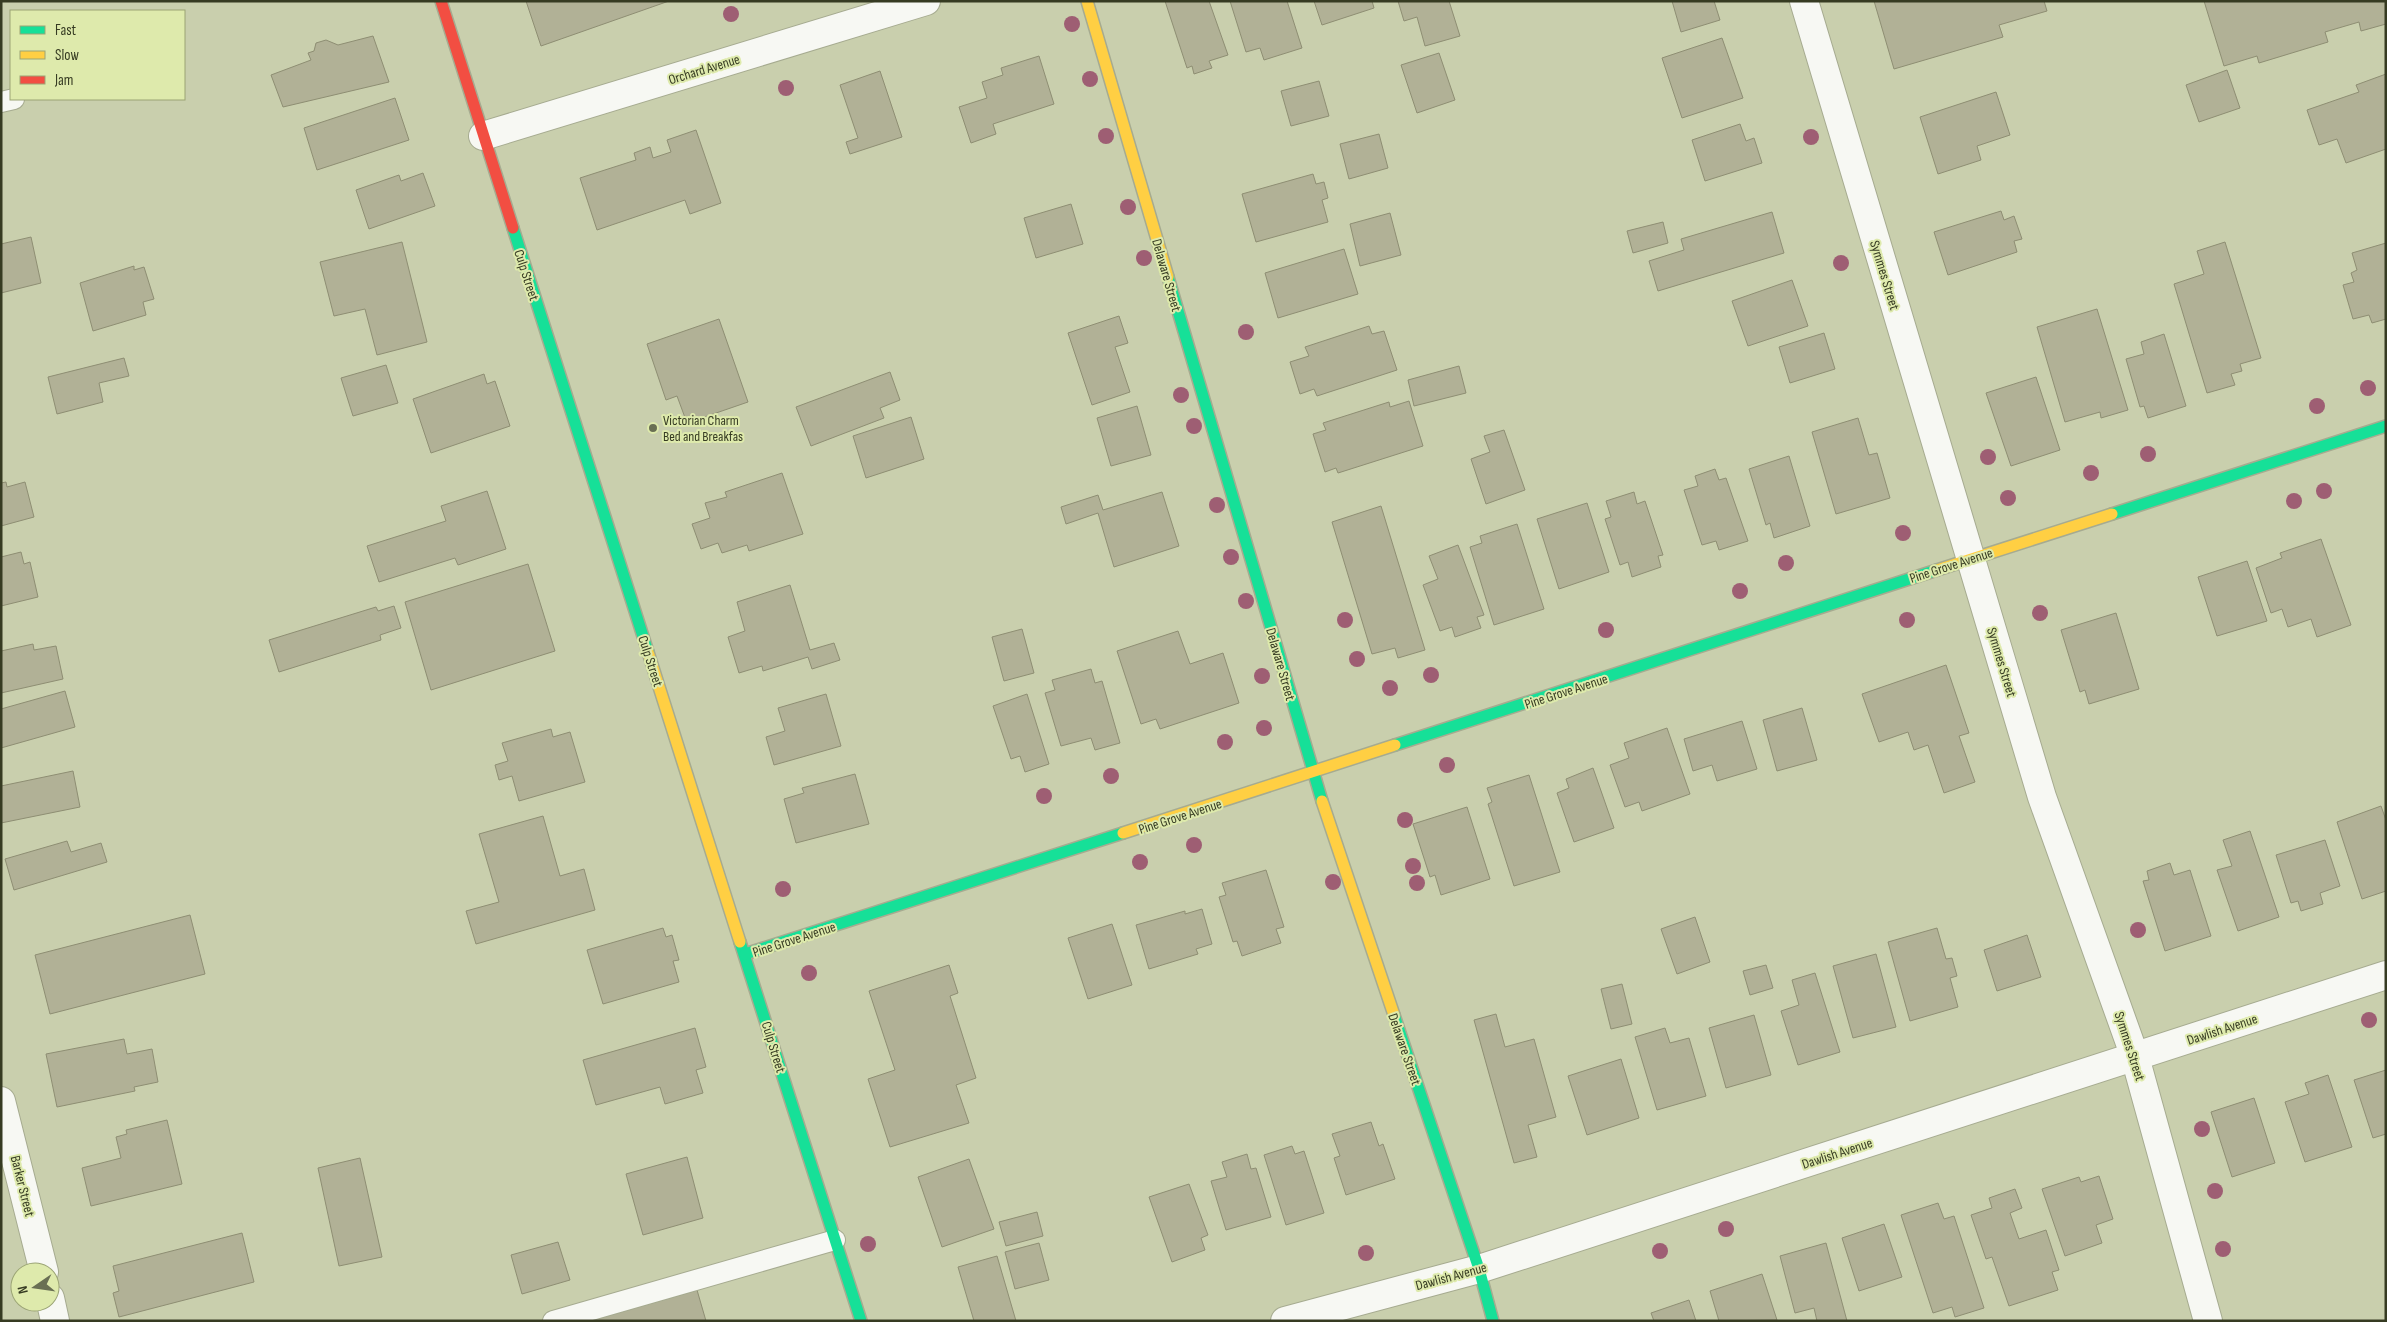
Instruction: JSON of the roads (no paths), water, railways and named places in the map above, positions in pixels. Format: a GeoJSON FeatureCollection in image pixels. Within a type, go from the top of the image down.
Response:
{"type":"FeatureCollection","features":[{"type":"Feature","properties":{"kind":"street","name":"Culp Street"},"geometry":{"type":"LineString","coordinates":[[440,1],[861,1321]]}},
{"type":"Feature","properties":{"kind":"street","name":"Orchard Avenue"},"geometry":{"type":"LineString","coordinates":[[483,136],[926,1]]}},
{"type":"Feature","properties":{"kind":"street","name":"Delaware Street"},"geometry":{"type":"LineString","coordinates":[[1087,1],[1313,774],[1479,1269],[1493,1321]]}},
{"type":"Feature","properties":{"kind":"street","name":"Symmes Street"},"geometry":{"type":"LineString","coordinates":[[1804,1],[2042,797],[2135,1057],[2208,1321]]}},
{"type":"Feature","properties":{"kind":"street","name":"Pine Grove Avenue"},"geometry":{"type":"LineString","coordinates":[[745,954],[1313,774],[1970,559],[2386,426]]}},
{"type":"Feature","properties":{"kind":"street","name":"Dawlish Avenue"},"geometry":{"type":"LineString","coordinates":[[1285,1321],[1479,1269],[2386,975]]}},
{"type":"Feature","properties":{"kind":"street","name":"Barker Street"},"geometry":{"type":"LineString","coordinates":[[1,1101],[41,1262]]}},
{"type":"Feature","properties":{"kind":"lane"},"geometry":{"type":"LineString","coordinates":[[553,1321],[835,1240]]}},
{"type":"Feature","properties":{"kind":"place","name":"Victorian Charm Bed and Breakfas"},"geometry":{"type":"Point","coordinates":[653,428]}}]}
